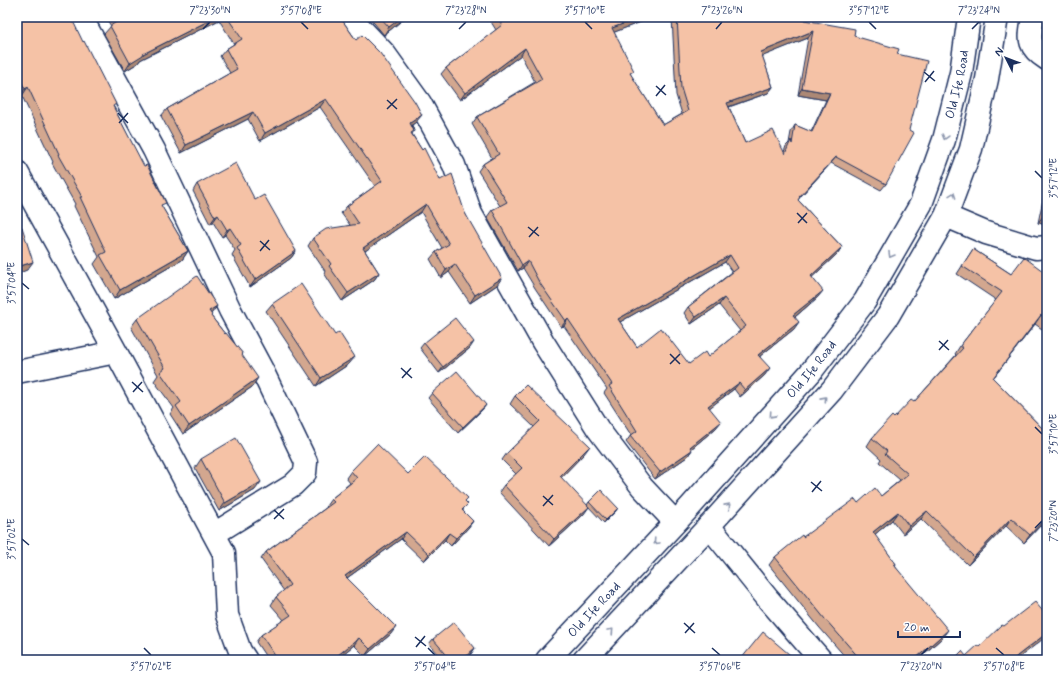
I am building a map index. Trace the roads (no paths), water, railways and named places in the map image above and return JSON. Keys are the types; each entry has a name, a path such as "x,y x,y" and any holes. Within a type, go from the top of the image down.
{"street":[{"path":"81,17 154,150 230,310 262,370 306,462 305,473 293,485 214,534"},
{"path":"350,17 384,53 420,103 454,165 471,214 543,342 598,429 642,487 675,522"},
{"path":"963,17 969,17"},
{"name":"Old Ife Road","path":"547,660 734,458 810,373 865,301 921,204 944,140 961,73 969,17"},
{"name":"Old Ife Road","path":"584,660 709,526 832,390 888,316 946,216 971,149 988,79 997,17"},
{"path":"1033,17 1030,40 1033,47 1039,54 1047,59"},
{"path":"17,172 224,553 227,615 240,651 246,660"},
{"path":"946,216 986,233 1036,248 1047,247"},
{"path":"17,372 116,352"},
{"path":"734,458 753,477"},
{"path":"709,526 768,599 821,660"}]}
